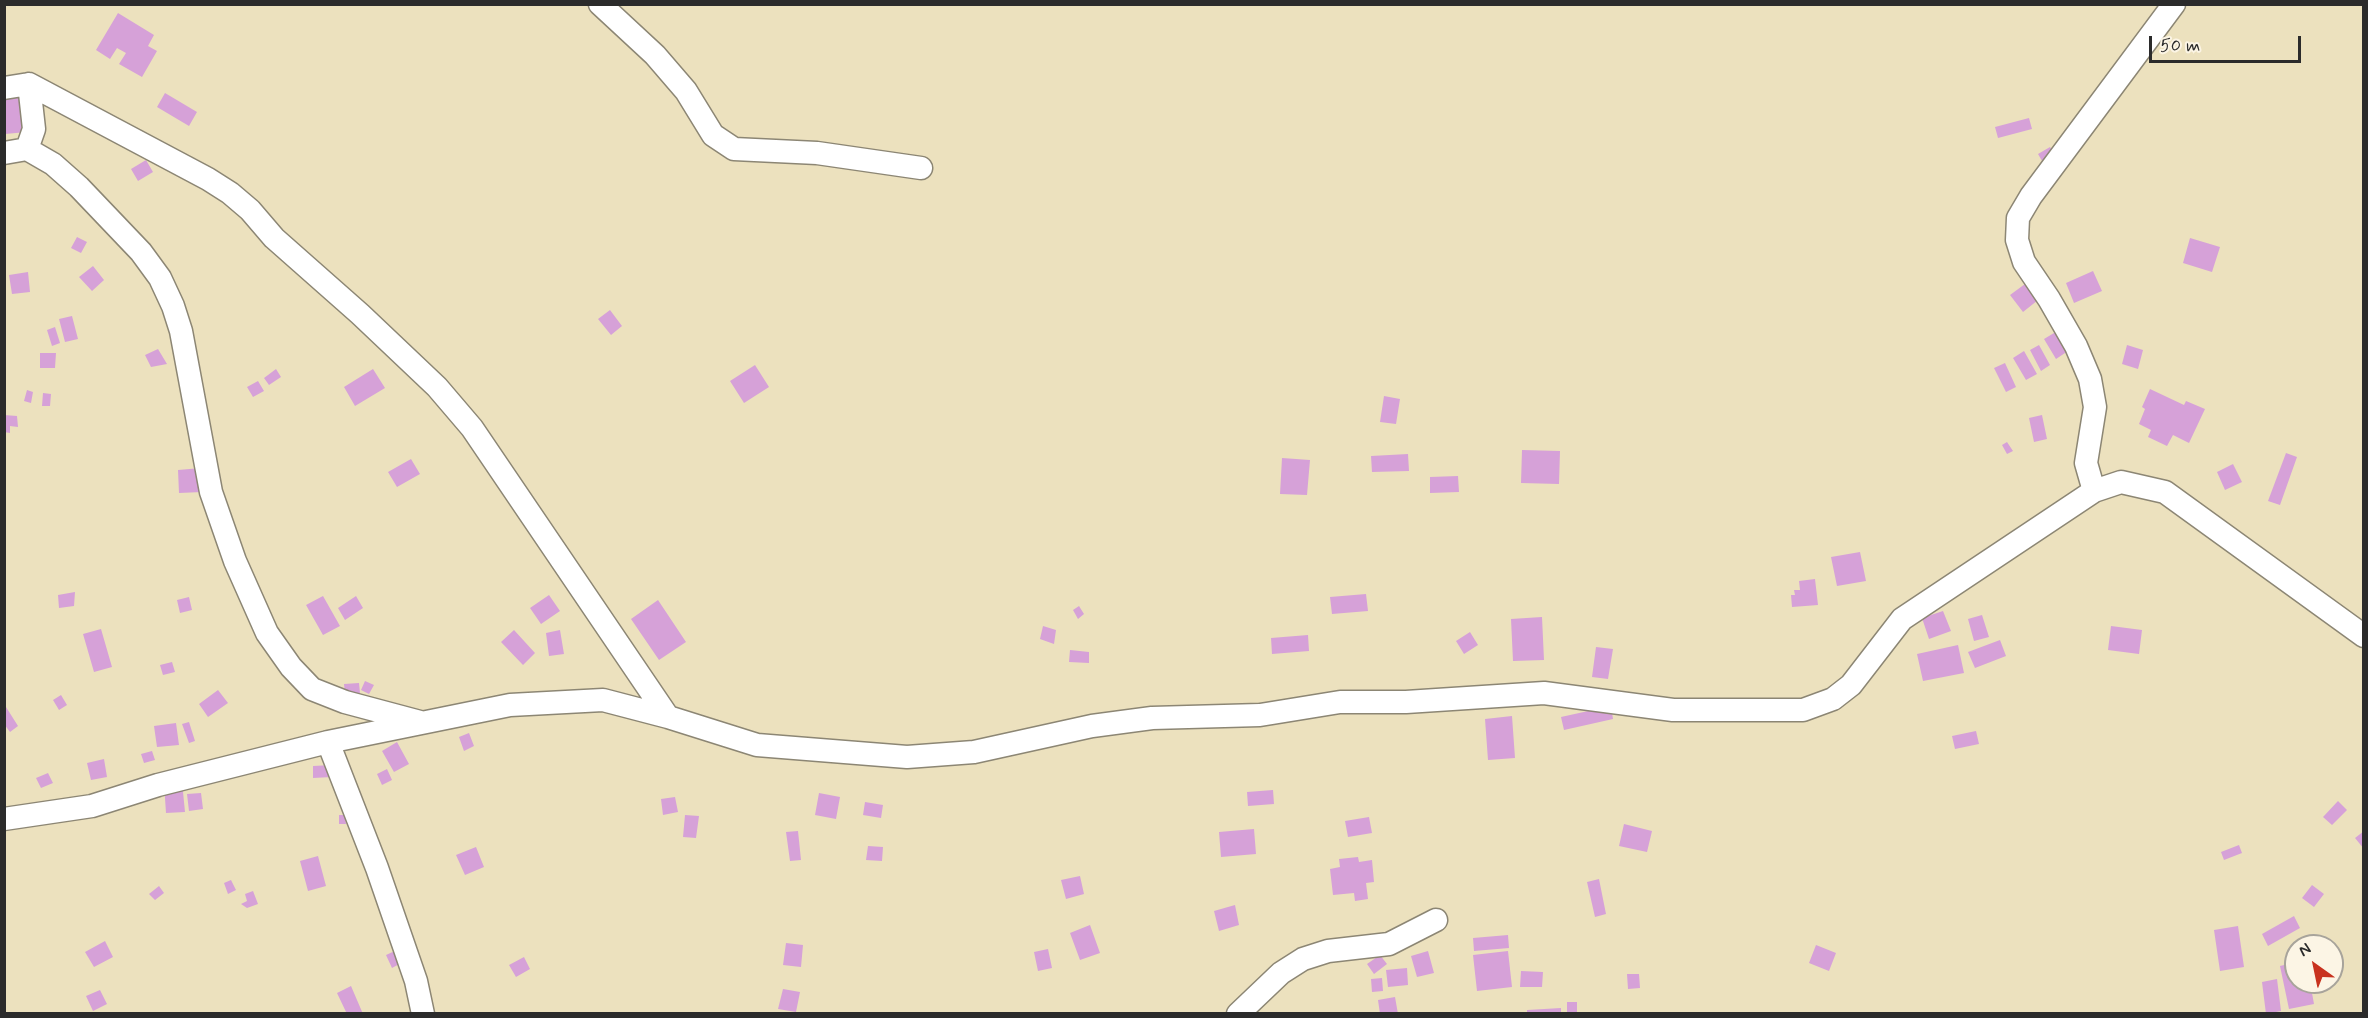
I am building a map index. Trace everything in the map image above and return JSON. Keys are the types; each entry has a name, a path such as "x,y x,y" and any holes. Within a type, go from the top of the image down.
{"street":[{"path":"600,4 646,47 686,91 713,135 734,149 817,153 921,168"},
{"path":"2094,491 2086,463 2095,407 2090,379 2076,346 2049,298 2025,262 2017,240 2018,218 2031,196 2174,4"},
{"path":"4,88 28,84 208,178 250,210 274,238 360,314 436,387 472,428 668,717"},
{"path":"28,84 34,129 16,151 53,165 79,187 141,252 160,278 173,306 181,331 211,492 235,561 267,633 291,667 312,689 345,702 427,723"},
{"path":"4,819 92,806 158,785 328,742 510,705 603,700 668,717 757,745 907,757 974,752 1092,726 1152,718 1260,715 1340,702 1406,702 1544,693 1673,710 1803,710 1833,699 1851,685 1902,619 2094,491 2121,482 2165,492 2364,636"},
{"path":"328,742 377,868 416,981 423,1014"},
{"path":"1238,1014 1281,973 1303,958 1328,951 1389,944 1436,920"}],"building":[{"path":"118,13 154,35 148,46 157,51 142,77 119,64 126,53 117,48 110,59 96,50"},
{"path":"23,90 27,132 5,134 5,92"},
{"path":"165,93 197,112 189,126 157,107"},
{"path":"2029,118 2032,129 1998,138 1995,127"},
{"path":"2050,147 2057,159 2045,166 2038,154"},
{"path":"146,160 153,172 138,181 131,169"},
{"path":"77,237 87,242 81,253 71,248"},
{"path":"2190,238 2220,247 2212,272 2183,263"},
{"path":"93,266 104,280 92,291 79,277"},
{"path":"2093,271 2102,291 2074,303 2066,283"},
{"path":"28,272 30,292 12,294 9,275"},
{"path":"2025,284 2038,300 2023,312 2010,295"},
{"path":"610,310 622,326 611,335 598,319"},
{"path":"72,316 78,339 65,342 59,319"},
{"path":"55,327 60,343 52,346 47,330"},
{"path":"2059,330 2071,349 2056,359 2044,339"},
{"path":"2039,345 2050,365 2041,371 2030,350"},
{"path":"2127,345 2143,350 2138,369 2122,364"},
{"path":"158,349 167,364 151,367 145,355"},
{"path":"2024,351 2037,374 2026,380 2013,358"},
{"path":"40,353 56,353 55,368 40,368"},
{"path":"2005,363 2016,387 2006,392 1994,368"},
{"path":"755,365 769,387 744,403 730,381"},
{"path":"276,369 281,377 269,385 264,378"},
{"path":"373,369 385,388 355,406 344,387"},
{"path":"258,381 264,391 253,397 247,387"},
{"path":"2150,389 2184,405 2186,401 2205,409 2189,443 2173,435 2167,446 2148,437 2151,430 2139,424 2145,409 2142,407"},
{"path":"27,390 33,392 31,403 24,401"},
{"path":"43,393 51,394 50,406 42,406"},
{"path":"1384,396 1400,399 1396,424 1380,422"},
{"path":"4,415 17,416 18,427 10,426 10,433 4,432"},
{"path":"2042,415 2047,439 2034,442 2029,418"},
{"path":"2007,442 2013,451 2007,454 2002,445"},
{"path":"1522,450 1560,451 1559,484 1521,483"},
{"path":"2286,453 2297,457 2280,505 2268,501"},
{"path":"1408,454 1409,471 1372,472 1371,456"},
{"path":"1282,458 1310,460 1307,495 1280,494"},
{"path":"411,459 420,474 397,487 388,472"},
{"path":"2233,464 2242,482 2225,490 2217,472"},
{"path":"201,468 202,492 179,493 178,470"},
{"path":"1458,476 1459,492 1430,493 1430,477"},
{"path":"1860,552 1866,581 1837,586 1831,557"},
{"path":"1815,579 1818,605 1792,607 1791,595 1795,595 1794,590 1800,590 1799,581"},
{"path":"75,592 74,606 59,608 58,595"},
{"path":"1366,594 1368,611 1332,614 1330,597"},
{"path":"549,595 560,611 541,624 530,608"},
{"path":"323,596 340,626 323,635 306,605"},
{"path":"356,596 363,608 345,620 338,608"},
{"path":"189,597 192,610 180,613 177,600"},
{"path":"658,600 686,642 659,660 631,619"},
{"path":"1079,606 1084,614 1078,619 1073,610"},
{"path":"1943,611 1951,631 1929,639 1922,618"},
{"path":"1982,615 1989,637 1974,641 1968,619"},
{"path":"1542,617 1544,660 1513,661 1511,619"},
{"path":"1043,626 1056,630 1054,644 1040,639"},
{"path":"2111,626 2142,630 2139,654 2108,650"},
{"path":"101,629 112,667 94,672 83,634"},
{"path":"514,630 535,653 523,665 501,642"},
{"path":"560,630 564,654 549,656 546,633"},
{"path":"1470,632 1478,645 1464,654 1456,641"},
{"path":"1308,635 1309,651 1272,654 1271,638"},
{"path":"2000,640 2006,656 1975,668 1968,652"},
{"path":"1958,645 1964,673 1923,681 1917,654"},
{"path":"1596,647 1613,649 1608,679 1592,677"},
{"path":"1070,650 1089,652 1089,663 1069,662"},
{"path":"172,662 175,672 163,675 160,665"},
{"path":"365,681 374,685 369,694 361,690"},
{"path":"359,683 360,693 345,694 344,684"},
{"path":"218,690 228,703 208,717 199,704"},
{"path":"61,695 67,705 59,710 53,700"},
{"path":"1611,706 1613,719 1564,730 1561,717"},
{"path":"6,707 18,726 10,732 4,724"},
{"path":"1512,716 1515,758 1488,760 1485,719"},
{"path":"189,722 195,741 189,743 182,724"},
{"path":"176,723 179,745 157,747 154,726"},
{"path":"1976,731 1979,744 1955,749 1952,736"},
{"path":"469,733 474,746 464,751 459,737"},
{"path":"397,742 409,764 394,772 382,751"},
{"path":"152,751 155,760 144,763 141,754"},
{"path":"104,759 107,777 91,780 87,763"},
{"path":"332,765 332,777 313,778 313,766"},
{"path":"387,769 392,780 382,785 377,774"},
{"path":"48,773 53,783 41,788 36,778"},
{"path":"182,782 185,812 166,813 164,783"},
{"path":"1273,790 1274,804 1248,806 1247,792"},
{"path":"201,793 203,809 189,811 187,794"},
{"path":"819,793 840,797 836,819 815,815"},
{"path":"675,797 678,812 663,815 661,799"},
{"path":"2338,801 2347,810 2332,825 2323,817"},
{"path":"865,802 883,805 881,818 863,815"},
{"path":"339,815 345,815 346,824 339,824"},
{"path":"685,815 699,816 696,838 683,837"},
{"path":"1369,817 1372,833 1348,837 1345,821"},
{"path":"1624,824 1652,831 1647,852 1619,846"},
{"path":"1254,829 1256,854 1221,857 1219,832"},
{"path":"798,831 801,860 790,861 786,832"},
{"path":"2364,831 2364,849 2355,838"},
{"path":"2239,845 2242,853 2224,860 2221,852"},
{"path":"868,846 883,847 882,861 866,860"},
{"path":"476,847 484,867 465,875 456,855"},
{"path":"318,856 326,886 308,891 300,861"},
{"path":"1358,857 1359,862 1372,860 1374,882 1366,883 1368,899 1355,901 1354,893 1333,895 1330,869 1340,867 1339,859"},
{"path":"1080,876 1084,894 1066,899 1061,880"},
{"path":"1599,879 1606,914 1595,917 1587,882"},
{"path":"231,880 236,890 228,894 224,883"},
{"path":"2312,885 2324,894 2314,907 2302,898"},
{"path":"159,886 164,893 155,900 149,894"},
{"path":"253,891 258,904 247,908 241,904 247,901 245,894"},
{"path":"1235,905 1239,925 1219,931 1214,911"},
{"path":"2294,916 2300,928 2289,934 2284,934 2284,937 2268,946 2262,934"},
{"path":"1090,925 1100,953 1080,960 1070,933"},
{"path":"2238,926 2244,967 2220,971 2214,930"},
{"path":"1508,935 1509,948 1474,951 1473,938"},
{"path":"105,941 113,957 94,967 85,952"},
{"path":"786,943 803,945 801,967 783,965"},
{"path":"1816,945 1836,953 1829,971 1809,963"},
{"path":"1048,949 1052,968 1038,971 1034,952"},
{"path":"397,950 403,962 392,968 386,955"},
{"path":"1428,951 1434,973 1417,977 1411,956"},
{"path":"1508,951 1512,987 1477,991 1473,955"},
{"path":"1380,955 1387,964 1374,974 1367,964"},
{"path":"524,957 530,969 516,977 509,965"},
{"path":"2284,965 2284,985 2280,966"},
{"path":"1407,968 1408,985 1388,987 1386,970"},
{"path":"1521,971 1543,972 1542,987 1520,987"},
{"path":"1627,974 1639,974 1640,988 1628,989"},
{"path":"1382,978 1383,991 1372,992 1371,979"},
{"path":"2277,979 2281,1011 2266,1014 2262,982"},
{"path":"351,986 363,1014 347,1014 337,993"},
{"path":"783,989 800,992 796,1012 778,1009"},
{"path":"100,990 107,1004 93,1011 86,996"},
{"path":"2286,994 2312,994 2314,1004 2289,1009"},
{"path":"1395,997 1398,1014 1380,1014 1378,1000"},
{"path":"1567,1002 1577,1002 1577,1014 1567,1014"},
{"path":"1561,1008 1561,1014 1527,1014 1527,1010"}]}
